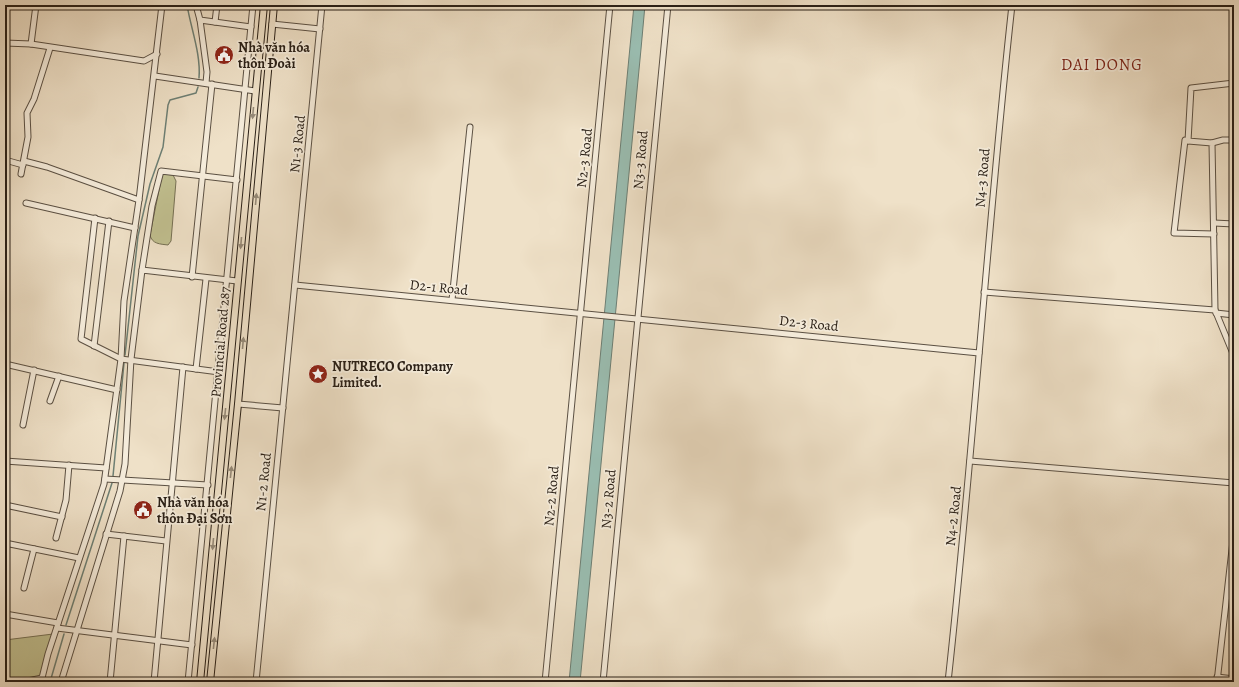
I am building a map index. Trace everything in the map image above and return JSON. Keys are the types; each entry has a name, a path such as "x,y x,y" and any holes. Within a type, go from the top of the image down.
{"main road":[{"name":"Provincial Road 287","path":"200,682 264,5"},
{"name":"Provincial Road 287","path":"210,682 238,404 274,5"},
{"path":"229,375 240,376"}],"street":[{"path":"31,44 36,5"},
{"path":"23,682 41,680 105,479 121,359 124,301 155,76 162,5"},
{"path":"196,5 200,20 206,83"},
{"path":"215,22 217,5"},
{"path":"188,682 254,5"},
{"name":"N1-3 Road","path":"295,285 322,5"},
{"name":"N2-3 Road","path":"581,312 610,5"},
{"name":"N3-3 Road","path":"638,318 668,5"},
{"name":"N4-3 Road","path":"979,353 998,132 1012,5"},
{"path":"1232,5 1234,11"},
{"path":"200,20 251,27"},
{"path":"272,24 320,30"},
{"path":"5,43 31,44 144,61 157,54"},
{"path":"21,174 29,130 27,113 34,99 50,48"},
{"path":"155,76 255,91"},
{"path":"1214,234 1174,233 1185,140 1188,140 1191,88 1234,83"},
{"path":"192,277 212,84"},
{"path":"452,300 470,127"},
{"path":"1188,140 1212,143 1223,140 1234,140"},
{"path":"1212,143 1216,312 1232,346 1234,356"},
{"path":"5,160 47,167 139,200"},
{"path":"61,682 106,534 125,464 131,360 142,270 152,206 161,171 236,180"},
{"path":"26,203 135,228"},
{"path":"95,218 80,339 121,359 218,372"},
{"path":"94,346 109,221"},
{"path":"1214,223 1234,224"},
{"path":"142,270 192,277 237,281"},
{"path":"196,369 206,278"},
{"name":"D2-1 Road","path":"295,285 638,318"},
{"name":"N1-2 Road","path":"256,682 295,285"},
{"path":"984,292 1216,312 1234,315"},
{"name":"N2-2 Road","path":"545,682 581,312"},
{"name":"D2-3 Road","path":"638,318 979,353"},
{"name":"N3-2 Road","path":"603,682 638,318"},
{"name":"N4-2 Road","path":"948,682 979,353"},
{"path":"5,364 117,390"},
{"path":"154,682 183,367"},
{"path":"23,425 34,370"},
{"path":"50,401 60,376"},
{"path":"238,404 283,408"},
{"path":"5,461 106,468"},
{"path":"970,461 1234,483"},
{"path":"56,538 66,500 69,465"},
{"path":"105,479 208,485"},
{"path":"5,505 62,516"},
{"path":"1234,532 1232,563 1217,680 1234,679"},
{"path":"106,534 166,541"},
{"path":"110,682 124,536"},
{"path":"5,543 79,558"},
{"path":"24,588 34,549"},
{"path":"5,614 58,625 76,631 192,645"}],"shaded area":[{"path":"162,175 173,175 176,181 171,241 168,245 154,242 150,235"},
{"path":"53,634 40,676 5,682 5,640"}],"water":[{"path":"634,5 645,5 641,49 580,682 569,682"}],"waterway":[{"path":"187,5 199,60 199,78"},
{"path":"125,355 138,236 150,184 163,147 168,105 170,100 196,93 198,87"},
{"path":"113,476 124,363"},
{"path":"66,625 112,483"},
{"path":"50,682 64,634"}],"place":[{"name":"Nhà văn hóa thôn Đoài","path":"224,55"},
{"name":"NUTRECO Company Limited.","path":"318,374"},
{"name":"Nhà văn hóa thôn Đại Sơn","path":"143,510"}],"district":[{"name":"DAI DONG","path":"1102,64"}]}
